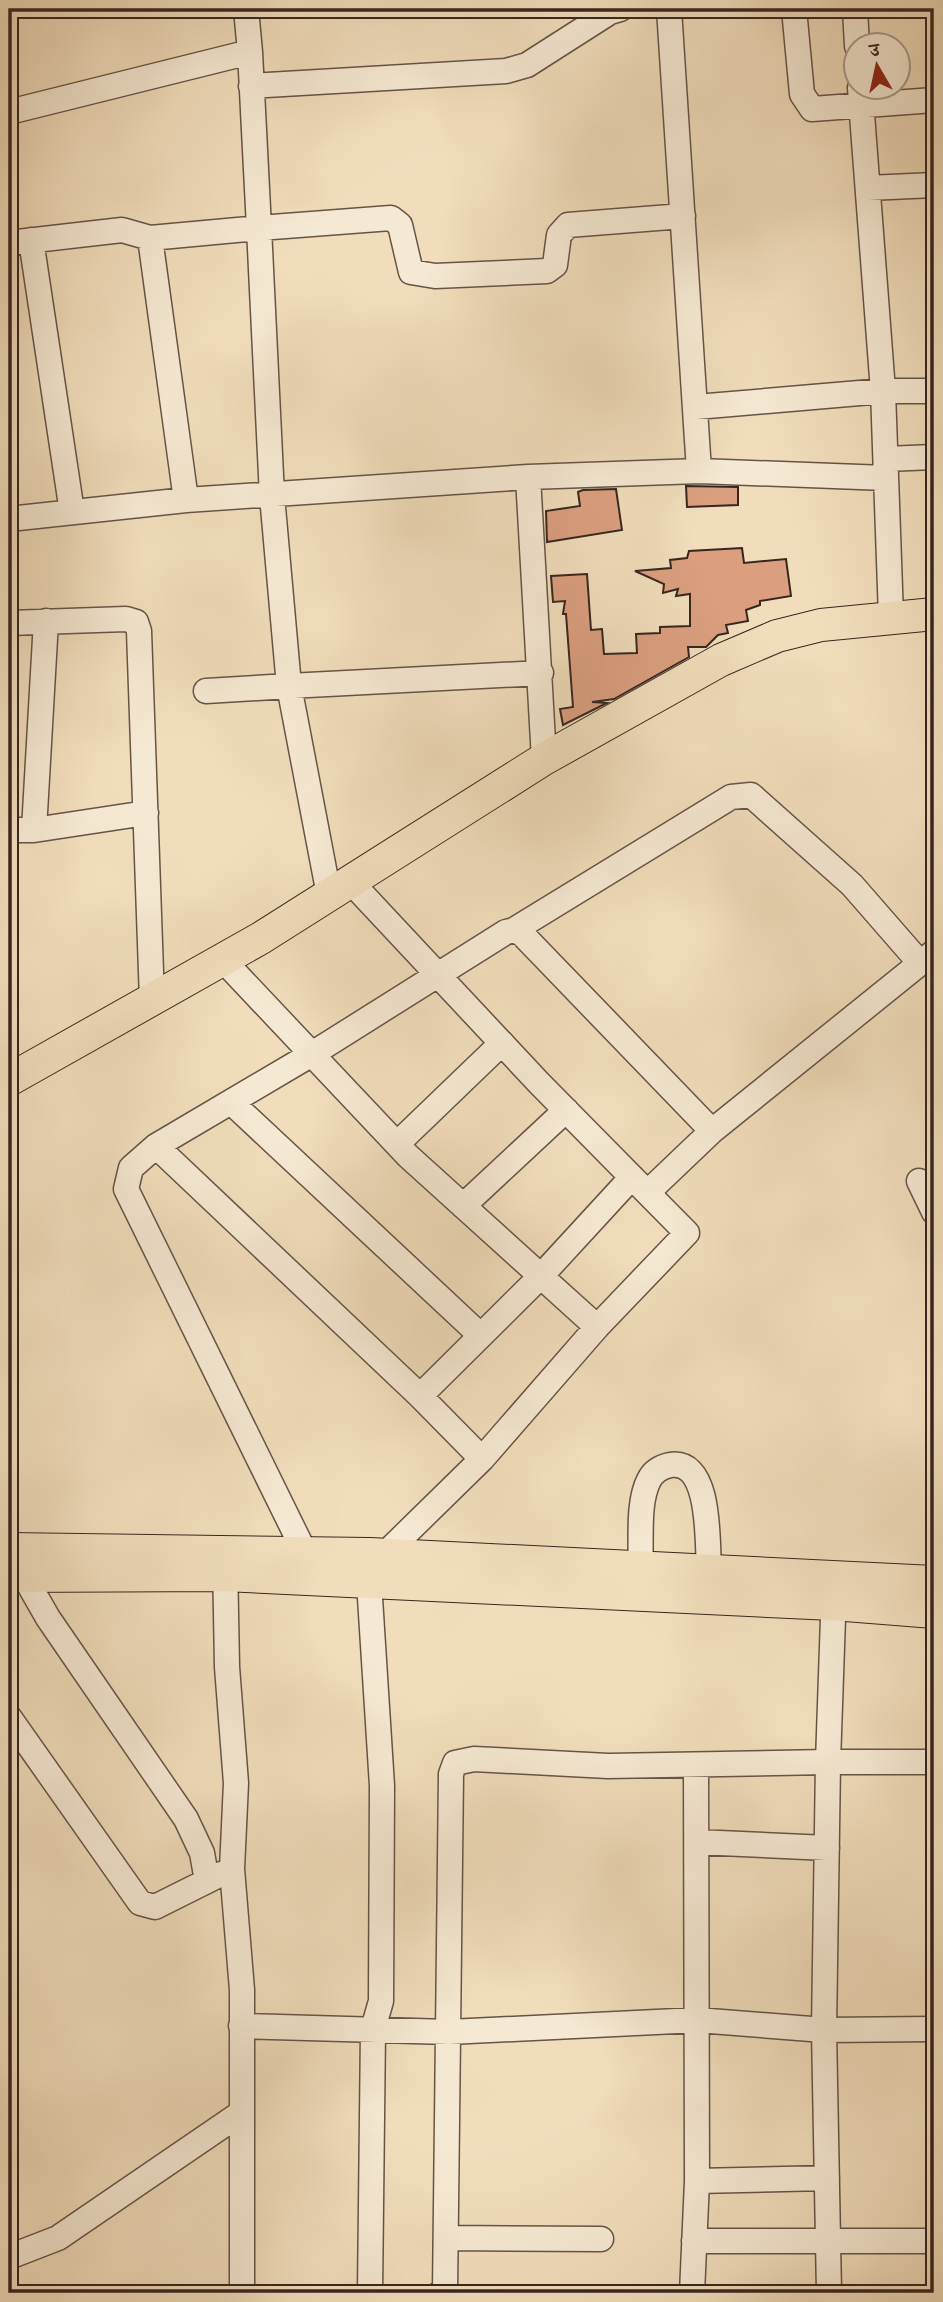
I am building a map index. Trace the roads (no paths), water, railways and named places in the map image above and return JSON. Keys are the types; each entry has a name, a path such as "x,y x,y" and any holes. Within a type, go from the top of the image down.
{"main road":[{"path":"9,1080 223,960 544,759 721,660 776,636 821,625 934,614"},
{"path":"9,1549 225,1564 369,1583 833,1590 934,1583"},
{"path":"17,1576 225,1564 305,1553 384,1555 709,1570 833,1590 934,1612"}],"street":[{"path":"246,9 272,496 289,685 340,888 438,976 687,1233 597,1327 482,1459 384,1555"},
{"path":"251,86 506,71 527,65 610,12 620,9"},
{"path":"669,9 699,471"},
{"path":"794,9 802,94 806,104 812,109 823,110 846,102"},
{"path":"855,9 856,32"},
{"path":"9,111 250,52"},
{"path":"912,99 934,100"},
{"path":"861,102 883,391 891,617"},
{"path":"868,188 934,185"},
{"path":"72,512 20,242 122,230 150,238 391,218 400,225 411,272 435,276 547,271 555,265 559,236 568,225 683,216"},
{"path":"150,238 186,500"},
{"path":"696,407 883,391 934,391"},
{"path":"9,519 186,500 528,477 699,471 886,469 934,457"},
{"path":"528,477 544,759"},
{"path":"34,830 46,621"},
{"path":"9,623 136,622 139,631 152,1000"},
{"path":"206,691 541,673"},
{"path":"305,1553 126,1189 131,1168 156,1146 312,1054 506,932 514,930 731,797 751,795 927,958 712,1131 640,1184 541,1276 420,1396"},
{"path":"9,830 34,830 146,813"},
{"path":"514,930 522,934 712,1131"},
{"path":"223,960 397,1144 597,1327"},
{"path":"397,1144 502,1043"},
{"path":"231,1102 480,1335"},
{"path":"463,1206 566,1110"},
{"path":"156,1146 420,1396 482,1459"},
{"path":"919,1181 934,1212"},
{"path":"640,1567 644,1505 649,1480 662,1467 674,1465 687,1467 696,1476 701,1490 709,1570"},
{"path":"225,1564 236,1783 232,1869 242,1990 242,2293"},
{"path":"17,1576 186,1819 202,1853 207,1881"},
{"path":"369,1583 382,1786 381,2001 373,2028 370,2293"},
{"path":"829,2293 824,2030 833,1590"},
{"path":"9,1717 140,1903 155,1907 232,1869"},
{"path":"453,2293 443,2293 446,2238 451,1774 456,1763 474,1759 608,1766 934,1762"},
{"path":"692,2293 697,2181 696,1765"},
{"path":"697,1842 827,1848"},
{"path":"241,2026 449,2032 697,2020 824,2030 934,2029"},
{"path":"9,2257 58,2238 241,2113"},
{"path":"697,2181 827,2178"},
{"path":"446,2238 601,2239"},
{"path":"694,2241 934,2241"}]}
